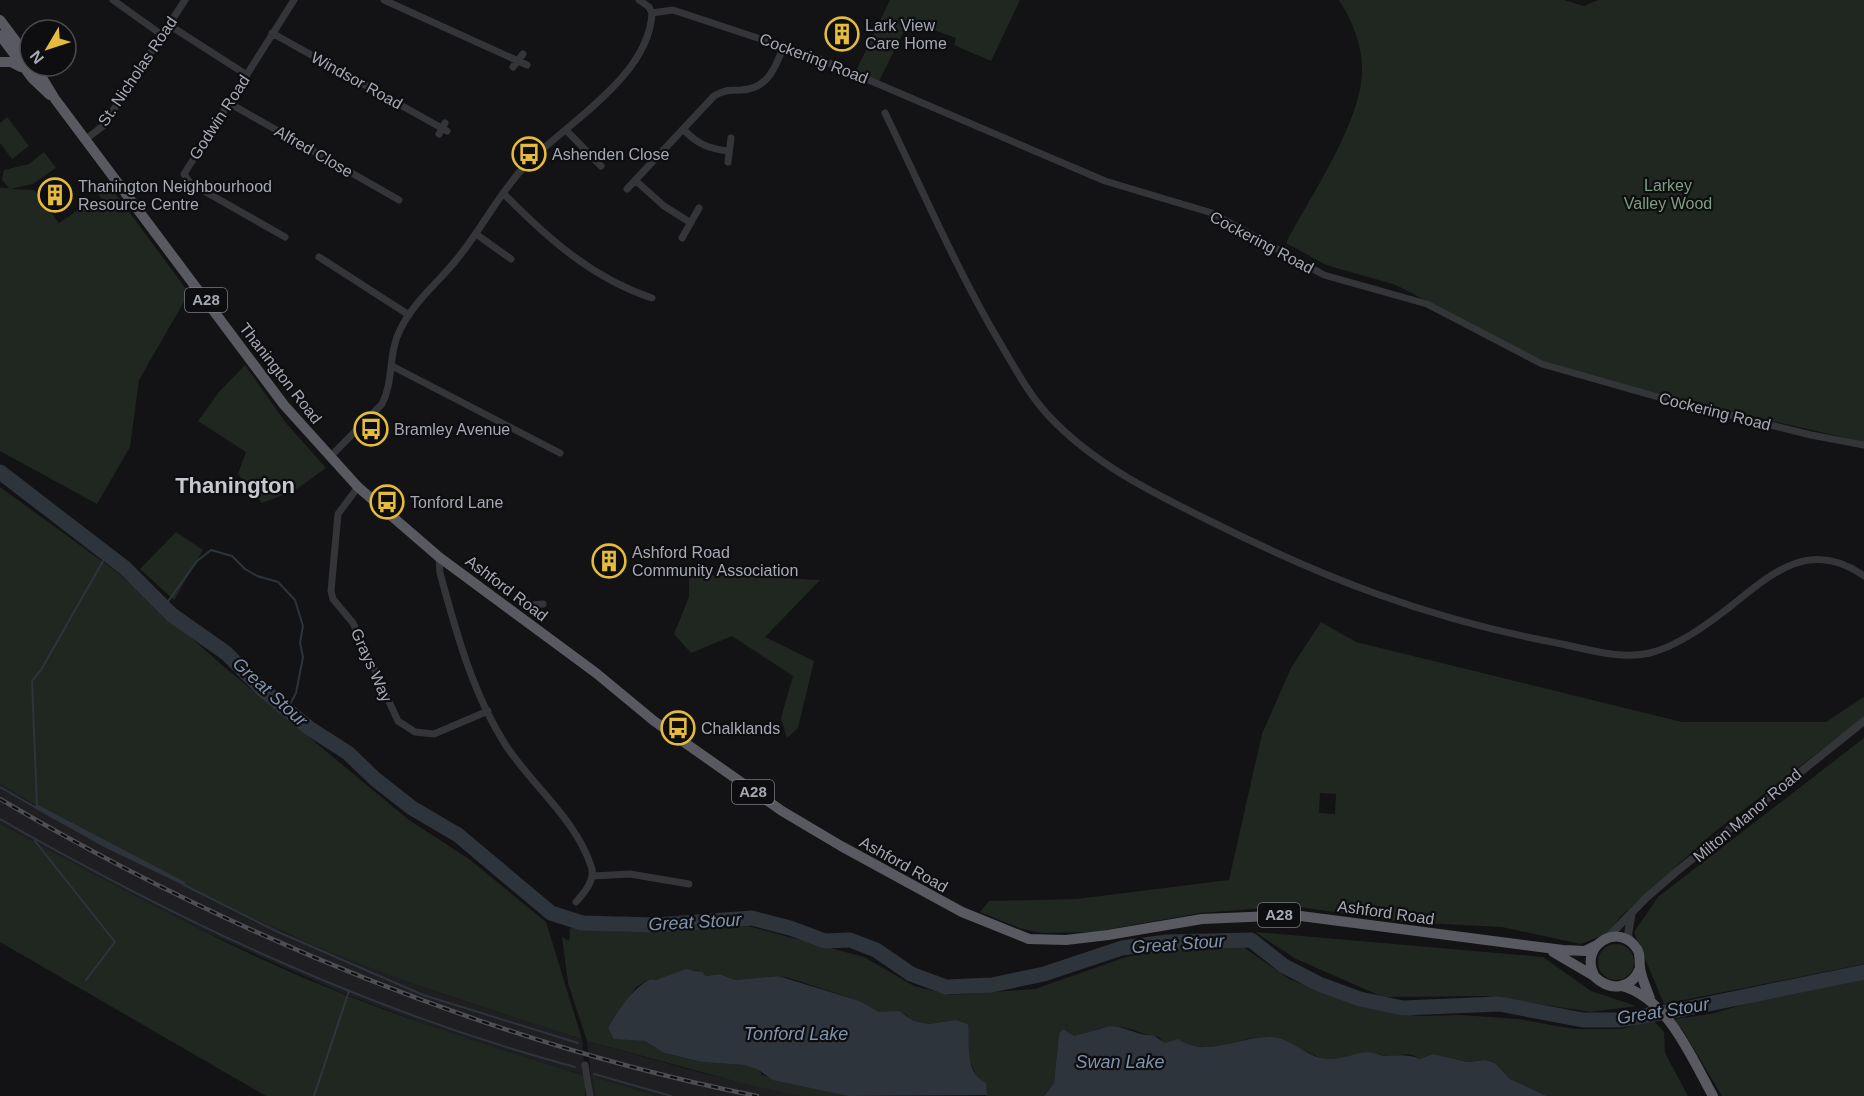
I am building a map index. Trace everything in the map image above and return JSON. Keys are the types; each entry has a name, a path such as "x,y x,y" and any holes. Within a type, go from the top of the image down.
{"highway":[{"path":"0,20 18,44"},
{"name":"Thanington Road","path":"0,36 18,55"},
{"path":"0,62 18,64"},
{"name":"Thanington Road","path":"39,78 284,405 358,487"},
{"name":"Ashford Road","path":"358,487 439,557 596,673 654,721 773,805 929,895 1006,931 1029,939 1066,940 1202,919 1293,915 1545,948 1578,951 1597,945"},
{"path":"1653,1002 1636,990 1622,986 1607,986 1595,977 1590,964 1597,945 1607,938 1615,937 1630,942 1639,954 1640,968 1653,1002 1713,1096"},
{"name":"Ashford Road","path":"1545,948 1564,956 1595,977"},
{"path":"1622,986 1634,979 1640,968"}],"street":[{"path":"112,0 162,35"},
{"name":"St. Nicholas Road","path":"86,139 102,126 185,0"},
{"name":"Godwin Road","path":"285,237 190,183 184,177 185,169 294,0"},
{"path":"384,0 527,66"},
{"path":"330,458 382,404 388,394 397,337 409,315 476,234 503,194 536,154 609,90 635,60 647,36 652,13 639,0"},
{"name":"Cockering Road","path":"652,13 673,10 784,45 884,85 1105,181 1212,213 1324,275 1427,304 1542,364 1672,401 1811,435 1864,445"},
{"path":"169,25 247,75"},
{"name":"Windsor Road","path":"272,33 443,129"},
{"path":"627,189 708,100 720,92 753,88 768,79 784,45"},
{"name":"Alfred Close","path":"229,103 399,200"},
{"path":"885,113 982,313 1048,415 1091,453 1147,490 1279,557 1375,595 1455,621 1504,633 1622,655 1645,654 1676,642 1730,607 1765,577 1786,566 1808,561 1829,562 1845,566 1864,576"},
{"path":"683,129 697,142 709,148 729,151"},
{"path":"566,130 601,166"},
{"path":"728,162 731,138"},
{"path":"635,180 664,206 691,223"},
{"path":"503,194 561,249 599,274 652,298"},
{"path":"682,238 699,208"},
{"path":"269,239 274,230"},
{"path":"476,234 511,259"},
{"path":"319,256 409,315"},
{"path":"392,366 560,453"},
{"name":"Grays Way","path":"358,487 338,514 331,591 333,599 353,623 398,721 415,732 434,734 488,711"},
{"path":"439,557 440,573 460,642 472,677 488,711 506,745 576,836 592,866 593,876 576,902"},
{"path":"522,598 531,604 543,604"},
{"name":"Milton Manor Road","path":"1607,938 1676,872 1864,721"},
{"path":"593,876 630,874 689,884"},
{"path":"669,891 672,882"},
{"path":"1630,942 1628,934 1632,912"},
{"path":"585,1065 590,1096"}],"shaded area":[{"path":"0,784 36,806 283,932 445,995 582,1039 585,1076 446,1032 342,993 181,921 0,825"},
{"path":"587,1041 698,1072 802,1096 657,1096 629,1088 625,1096 593,1096"}],"green space":[{"path":"890,0 1020,0 991,61 954,45 956,38 909,21 879,81 856,71"},
{"name":"Larkey Valley Wood","path":"1339,0 1564,0 1584,6 1598,0 1864,0 1864,442 1672,398 1543,361 1396,285 1326,265 1286,243 1332,160 1353,115 1359,93 1362,63 1359,44 1349,17"},
{"path":"7,117 29,146 12,159 0,143 0,123"},
{"path":"44,152 56,168 33,184 10,189 34,190 59,223 84,206 88,212 103,201 96,191 107,182 189,293 139,380 130,447 97,504 0,451 0,188 9,188 2,180 4,170 29,164"},
{"path":"245,365 286,423 326,468 294,491 262,503 238,474 246,452 198,421 219,392"},
{"path":"0,487 117,572 223,666 409,820 469,859 546,922 582,1039 393,976 282,931 139,862 0,784"},
{"path":"176,532 203,550 174,600 140,569"},
{"path":"689,574 820,580 765,637 814,661 798,728 787,738 781,718 793,676 732,636 691,653 674,634 689,597"},
{"path":"1321,622 1356,642 1682,722 1826,722 1864,697 1864,717 1712,834 1621,916 1608,933 1581,944 1502,927 1402,922 1293,906 1200,913 1094,932 1042,933 1019,928 980,912 989,901 1077,899 1229,880 1262,734 1291,668","holes":["1320,793 1336,794 1335,814 1319,813"]},
{"path":"1864,738 1864,964 1664,1004 1634,932 1658,897"},
{"path":"0,824 169,914 299,976 463,1037 585,1076 585,1096 266,1096 0,942"},
{"path":"748,926 864,957 914,986 950,995 1035,989 1126,957 1173,948 1239,944 1289,979 1359,1006 1417,1016 1461,1015 1519,1019 1574,1029 1621,1029 1653,1020 1664,1032 1665,1053 1688,1096 1547,1096 1510,1079 1495,1063 1485,1060 1468,1062 1433,1054 1420,1059 1410,1054 1387,1056 1367,1052 1345,1059 1323,1059 1274,1037 1251,1038 1214,1048 1164,1043 1159,1037 1116,1026 1073,1036 1065,1029 1059,1033 1054,1083 1044,1096 986,1096 969,1060 968,1024 956,1020 929,1024 914,1021 905,1014 879,1012 860,1001 789,978 778,976 735,980 720,974 706,976 693,970 657,980 650,979 636,987 608,1028 631,1039 645,1041 664,1053 702,1062 744,1065 758,1069 762,1075 848,1096 802,1096 757,1087 587,1041 568,983 562,937 569,941 570,928 629,932"},
{"path":"1255,932 1543,957 1591,991 1636,1006 1591,1012 1486,996 1383,997 1296,959"},
{"path":"1616,944 1628,950 1634,962 1628,974 1616,980 1604,974 1598,962 1604,950"},
{"path":"1864,976 1864,1096 1722,1096 1675,1019 1711,1014"},
{"path":"593,1077 657,1096 596,1096"}],"water":[{"path":"38,805 185,882 185,886 104,847 34,808"},
{"name":"Tonford Lake","path":"686,969 702,972 706,976 720,974 735,980 778,976 860,1001 879,1012 899,1011 914,1021 929,1024 956,1020 968,1024 971,1065 979,1078 986,1083 987,1095 848,1096 773,1080 757,1069 744,1065 702,1062 664,1053 645,1041 614,1039 608,1028 631,994 650,979 656,980"},
{"name":"Swan Lake","path":"1110,1026 1153,1035 1165,1043 1178,1039 1189,1045 1200,1047 1212,1047 1260,1037 1279,1038 1313,1055 1327,1059 1368,1052 1384,1056 1399,1055 1420,1059 1433,1054 1468,1062 1485,1060 1495,1063 1510,1079 1547,1096 1044,1096 1054,1083 1059,1033 1064,1029 1074,1036"}],"waterway":[{"name":"Great Stour","path":"0,472 125,568 172,615 226,653 262,689 309,728 348,753 375,779 412,808 458,835 551,913 582,923 656,925 752,918 790,928 825,941 850,940 876,950 911,974 946,987 992,985 1044,974 1122,948 1167,942 1251,940 1284,966 1319,984 1360,999 1403,1008 1499,1004 1583,1020 1619,1020 1684,1009 1864,972"},
{"path":"164,607 197,561 211,550 232,556 245,569 257,576 278,582 295,600 303,626 300,643 303,657 296,693 287,710"},
{"path":"0,787 35,807 37,806 32,681 41,670 107,554"},
{"path":"0,819 138,894 280,962 426,1020 575,1067"},
{"path":"35,841 115,942 86,980"},
{"path":"184,885 276,931 423,995 578,1043"},
{"path":"314,1096 349,991"},
{"path":"594,1074 671,1096"}],"railway":[{"path":"0,799 87,848 178,895 271,939 366,979 463,1015 561,1047 659,1074 757,1096"}],"place":[{"name":"Lark View Care Home","path":"842,34"},
{"name":"Ashenden Close","path":"529,154"},
{"name":"Thanington Neighbourhood Resource Centre","path":"55,195"},
{"name":"Bramley Avenue","path":"371,429"},
{"name":"Tonford Lane","path":"387,502"},
{"name":"Ashford Road Community Association","path":"609,561"},
{"name":"Chalklands","path":"678,728"}],"district":[{"name":"Thanington","path":"235,485"}]}
